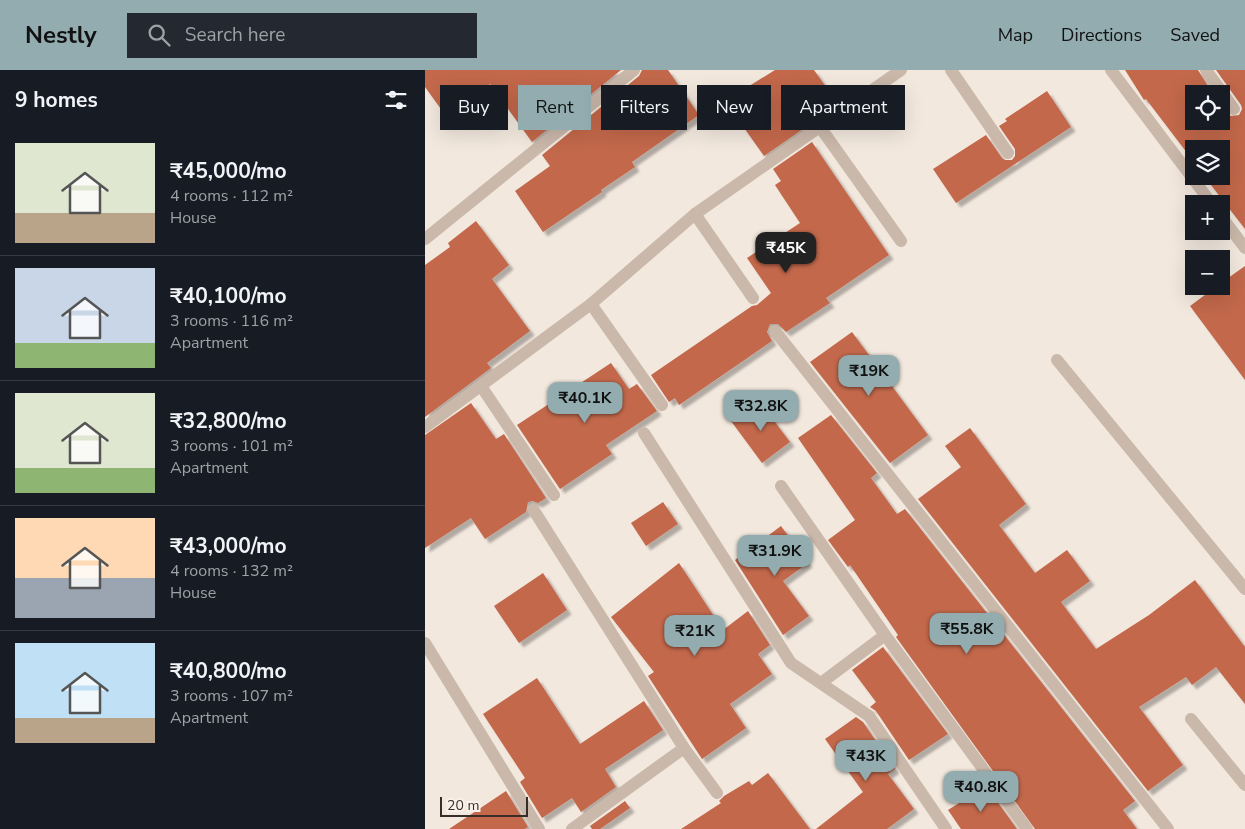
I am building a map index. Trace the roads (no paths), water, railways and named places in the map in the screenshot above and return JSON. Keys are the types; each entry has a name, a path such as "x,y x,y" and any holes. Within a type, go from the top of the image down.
{"street":[{"path":"425,239 634,70"},
{"path":"880,85 901,70"},
{"path":"951,70 1009,153"},
{"path":"1111,70 1205,195"},
{"path":"1206,70 1234,109"},
{"path":"425,427 591,304 695,214 816,130"},
{"path":"822,130 901,241"},
{"path":"695,214 753,298"},
{"path":"1230,228 1245,248"},
{"path":"591,304 662,405"},
{"path":"775,331 1168,829"},
{"path":"1057,360 1245,589"},
{"path":"481,386 554,495"},
{"path":"644,433 791,663 869,716 946,829"},
{"path":"781,486 885,635 1027,829"},
{"path":"533,509 684,748 717,794"},
{"path":"821,683 885,635"},
{"path":"425,643 539,829"},
{"path":"1191,719 1245,785"},
{"path":"571,829 684,748"}]}
